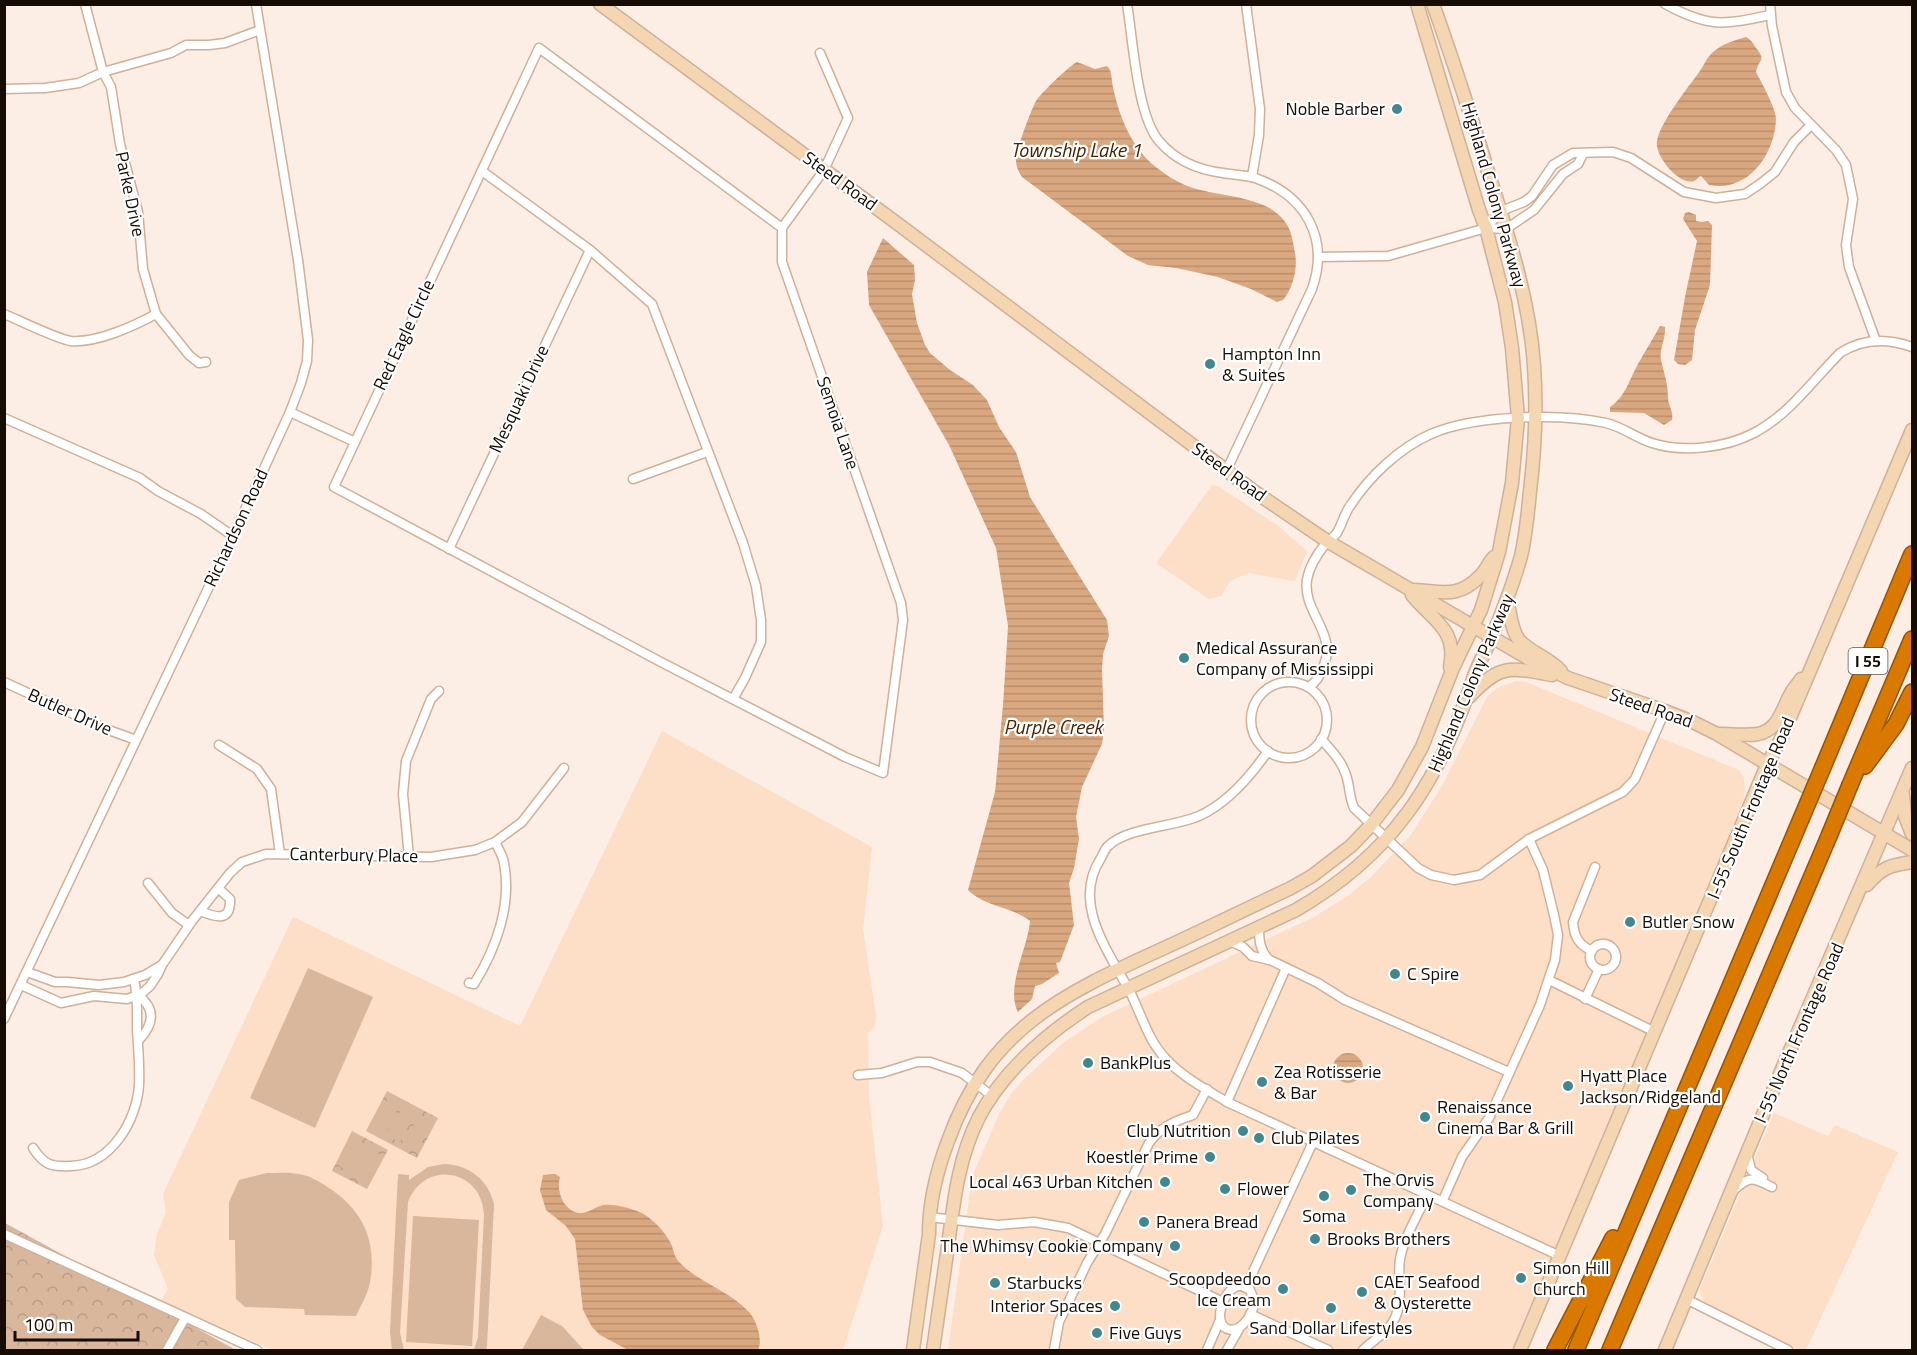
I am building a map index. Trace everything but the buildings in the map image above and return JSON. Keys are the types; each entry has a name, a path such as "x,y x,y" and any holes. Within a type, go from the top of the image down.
{"highway":[{"name":"I 55","path":"1576,1350 1912,554"},
{"name":"I 55","path":"1610,1350 1669,1216 1912,639"},
{"path":"1850,785 1896,724 1912,692"},
{"path":"1555,1350 1678,1107"},
{"path":"1621,1350 1669,1216"}],"street":[{"name":"Parke Drive","path":"85,4 103,72 111,87 120,144 138,212 143,269 156,314 189,356 199,363 206,362"},
{"name":"Richardson Road","path":"4,1019 233,536 302,383 307,361 308,340 298,260 256,4"},
{"name":"Steed Road","path":"600,4 1225,469 1327,541 1491,638 1568,678 1665,711 1717,734 1912,850"},
{"path":"1127,4 1146,117 1159,141 1175,155 1191,164 1222,173 1252,177 1275,187 1298,204 1314,233 1318,269 1312,289 1225,469"},
{"path":"1246,4 1260,109 1259,135 1252,177"},
{"name":"Highland Colony Parkway","path":"914,1350 929,1234 929,1217 941,1160 958,1114 984,1070 1009,1041 1039,1014 1071,992 1289,889 1335,859 1371,825 1398,790 1422,747 1445,687 1481,610 1499,552 1512,483 1518,418 1512,348 1507,314 1486,228 1417,4"},
{"name":"Highland Colony Parkway","path":"933,1350 954,1189 963,1156 980,1116 992,1096 1029,1051 1059,1026 1088,1007 1259,928 1319,896 1362,864 1414,805 1433,776 1468,698 1472,681 1507,599 1521,555 1534,457 1534,365 1529,321 1519,274 1501,211 1433,4"},
{"path":"1665,4 1696,19 1716,24 1770,15"},
{"path":"1770,4 1770,15 1786,92 1795,108 1836,150 1846,165 1853,199 1846,245 1849,267 1876,341"},
{"path":"4,89 45,88 79,83 103,72 171,53 186,45 225,43 260,30"},
{"name":"Red Eagle Circle","path":"782,228 539,48 334,487 845,757"},
{"path":"782,228 824,170 848,118 820,53"},
{"path":"1486,228 1501,211 1524,202 1532,196 1553,165 1573,153 1613,152 1631,158 1684,192 1716,198 1745,194 1775,172 1794,142 1811,125"},
{"path":"1318,257 1388,256 1486,228 1506,229 1534,210 1563,174 1578,164 1583,154"},
{"path":"482,171 590,250 652,304 743,543 756,585 761,620 761,642 733,699"},
{"name":"Semoia Lane","path":"782,228 782,262 901,603 903,620 883,774 845,757"},
{"name":"Mesquaki Drive","path":"449,549 590,250"},
{"path":"4,314 69,341 91,339 125,328 156,314"},
{"path":"1309,687 1315,682 1326,661 1327,642 1306,594 1313,563 1327,541 1335,535 1348,508 1362,490 1403,450 1431,434 1481,420 1535,418 1590,420 1609,424 1651,443 1667,447 1690,448 1719,444 1752,434 1776,420 1840,353 1861,342 1898,342 1912,347"},
{"path":"290,412 355,441"},
{"path":"4,418 141,478 158,491 201,514 233,536"},
{"name":"I-55 South Frontage Road","path":"1520,1350 1767,765 1781,739 1912,430"},
{"path":"633,479 708,452"},
{"path":"1407,590 1426,590 1443,594 1457,592 1471,585 1483,574 1490,561 1499,552"},
{"path":"1407,590 1424,609 1436,617 1448,635 1452,656 1445,687"},
{"path":"1507,599 1518,638 1529,648 1553,662 1568,678"},
{"path":"1717,734 1755,735 1764,733 1774,726 1791,693 1813,664"},
{"path":"1468,698 1494,674 1508,669 1522,669 1568,678"},
{"name":"Butler Drive","path":"4,682 106,729 136,740"},
{"path":"1280,683 1297,683 1309,687 1321,700 1327,715 1321,739 1311,751 1296,757 1287,757 1268,751 1256,739 1250,724 1251,715 1261,694 1272,685 1280,683"},
{"path":"409,857 403,794 406,760 431,699 439,691"},
{"path":"1321,739 1343,768 1354,808 1424,873 1454,880 1472,878 1488,871 1529,839 1623,792 1635,779 1665,711"},
{"path":"219,745 257,769 271,789 280,854"},
{"path":"1268,751 1254,771 1231,795 1210,810 1195,818 1130,834 1108,846 1094,867 1088,892 1092,917 1158,1049 1178,1070 1227,1102 1560,1256"},
{"name":"Canterbury Place","path":"138,995 155,980 162,965 189,925 242,862 266,854 409,857 475,850 495,842 522,822 564,768"},
{"name":"I-55 North Frontage Road","path":"1665,1350 1782,1069 1912,768"},
{"path":"1903,792 1905,816 1912,834"},
{"path":"1443,1200 1462,1157 1482,1130 1540,1005 1557,950 1558,935 1543,870 1529,839"},
{"path":"469,983 474,984 479,976 495,942 505,908 504,861 495,842"},
{"path":"1859,895 1877,872 1912,862"},
{"path":"1592,951 1579,943 1573,922 1595,867"},
{"path":"148,883 172,913 189,925"},
{"path":"200,911 215,918 228,912 230,899 218,888"},
{"path":"1259,928 1258,939 1262,952 1270,960"},
{"path":"1230,941 1243,946 1252,956 1270,960 1287,968 1318,983 1345,1000 1509,1072"},
{"path":"1603,944 1611,947 1616,954 1613,966 1606,970 1599,969 1592,963 1592,951 1603,944"},
{"name":"Canterbury Place","path":"27,972 55,982 99,985 134,979 162,965"},
{"path":"1227,1102 1287,968"},
{"path":"1586,999 1599,969"},
{"path":"33,1148 42,1161 52,1165 75,1166 101,1156 116,1142 129,1120 139,1085 138,995 134,979"},
{"path":"1549,980 1655,1032"},
{"path":"21,985 61,1003 94,996 127,999 138,995"},
{"path":"858,1075 882,1072 917,1062 930,1062 963,1074 992,1096"},
{"path":"1054,1350 1059,1322 1149,1143 1154,1136 1173,1122 1194,1115 1207,1089"},
{"path":"1246,1287 1314,1142"},
{"path":"1731,1192 1744,1180 1750,1179 1774,1185 1752,1171 1747,1153"},
{"path":"1363,1350 1386,1331 1398,1309 1401,1282 1398,1272 1403,1248 1427,1195"},
{"path":"929,1217 998,1225 1035,1222 1068,1228 1223,1302"},
{"path":"4,1234 257,1350"},
{"path":"1207,1350 1220,1320 1219,1311 1223,1302 1232,1288 1246,1287 1254,1297 1254,1305 1246,1322 1239,1329 1227,1350"},
{"path":"1686,1299 1788,1350"},
{"path":"1250,1314 1328,1350"},
{"path":"167,1350 185,1318"},
{"path":"1220,1320 1227,1328 1239,1329"}],"shaded area":[{"path":"1212,485 1218,486 1277,525 1307,551 1295,581 1249,573 1230,581 1221,596 1209,599 1157,564"},
{"path":"1516,681 1526,682 1739,770 1744,778 1745,788 1744,798 1693,925 1512,1350 948,1350 972,1177 999,1114 1010,1095 1063,1043 1102,1017 1314,917 1349,895 1371,877 1410,836 1442,786 1487,697 1497,688"},
{"path":"662,731 872,847 863,929 876,1015 875,1026 868,1033 869,1096 883,1226 843,1350 273,1350 161,1301 168,1289 154,1255 157,1234 166,1212 163,1194 293,917 520,1026"},
{"path":"1774,1113 1828,1136 1835,1125 1898,1152 1806,1350 1798,1350 1715,1309 1704,1302 1700,1289"}],"green space":[{"path":"308,968 373,997 315,1128 250,1098"},
{"path":"387,1091 438,1118 417,1158 366,1131"},
{"path":"387,1100 399,1107 385,1133 373,1127"},
{"path":"402,1109 414,1115 400,1142 388,1136"},
{"path":"418,1117 430,1123 416,1149 404,1143"},
{"path":"352,1131 388,1150 367,1189 332,1171"},
{"path":"353,1140 365,1146 351,1173 339,1166"},
{"path":"369,1149 381,1155 367,1182 355,1176"},
{"path":"444,1164 462,1167 476,1175 487,1188 494,1204 486,1350 474,1350 478,1337 484,1215 481,1199 464,1179 452,1175 439,1175 427,1179 416,1188 408,1202 400,1333 404,1350 392,1350 390,1332 398,1174 409,1175 409,1180 428,1167"},
{"path":"267,1173 295,1173 316,1180 343,1199 360,1218 366,1230 372,1254 372,1268 368,1291 356,1316 305,1315 304,1309 245,1307 236,1299 235,1240 229,1240 229,1202 239,1180"},
{"path":"413,1216 479,1220 472,1346 406,1342"},
{"path":"5,1223 236,1350 5,1350"},
{"path":"541,1315 562,1326 584,1350 522,1350"}],"water":[{"path":"1746,37 1761,56 1756,72 1774,108 1776,119 1771,145 1757,168 1736,183 1723,186 1709,185 1701,176 1694,181 1681,179 1659,154 1657,141 1663,125 1711,54 1724,45"},
{"name":"Township Lake 1","path":"1077,62 1095,69 1107,66 1109,68 1126,128 1137,147 1156,167 1190,187 1242,198 1267,207 1286,223 1292,238 1296,265 1292,284 1283,300 1277,302 1251,289 1218,277 1148,265 1128,256 1022,177 1018,171 1016,159 1034,106 1039,97"},
{"path":"1685,213 1696,215 1696,221 1708,221 1712,225 1710,285 1695,330 1692,360 1685,365 1678,364 1674,360 1697,241 1683,219"},
{"name":"Purple Creek","path":"883,238 914,265 915,280 912,294 917,323 925,345 930,353 973,385 987,400 999,427 1016,452 1030,497 1107,620 1109,636 1103,654 1102,670 1104,730 1102,744 1082,787 1076,817 1079,839 1069,883 1074,925 1060,962 1056,963 1059,973 1035,986 1032,999 1018,1012 1014,991 1030,921 1015,912 982,900 968,890 995,792 1003,705 1008,626 996,548 949,445 869,305 867,272"},
{"path":"1660,326 1665,327 1661,360 1672,420 1664,425 1644,413 1610,412 1610,407 1624,393"},
{"path":"1348,1053 1354,1054 1362,1062 1362,1074 1354,1082 1348,1083 1342,1082 1334,1074 1333,1068 1334,1062 1342,1054"},
{"path":"555,1174 560,1177 559,1188 562,1199 573,1211 583,1213 602,1205 613,1205 637,1211 651,1219 667,1237 679,1262 696,1276 733,1298 749,1312 758,1331 760,1341 758,1350 628,1350 600,1335 592,1327 583,1310 575,1239 566,1226 546,1210 540,1190 543,1175"}],"place":[{"name":"Noble Barber","path":"1397,109"},
{"name":"Hampton Inn & Suites","path":"1210,364"},
{"name":"Medical Assurance Company of Mississippi","path":"1184,658"},
{"name":"Butler Snow","path":"1630,922"},
{"name":"C Spire","path":"1395,974"},
{"name":"BankPlus","path":"1088,1063"},
{"name":"Zea Rotisserie & Bar","path":"1262,1082"},
{"name":"Hyatt Place Jackson/Ridgeland","path":"1568,1086"},
{"name":"Renaissance Cinema Bar & Grill","path":"1425,1117"},
{"name":"Club Nutrition","path":"1243,1131"},
{"name":"Club Pilates","path":"1259,1138"},
{"name":"Koestler Prime","path":"1210,1157"},
{"name":"Local 463 Urban Kitchen","path":"1165,1182"},
{"name":"Flower","path":"1225,1189"},
{"name":"The Orvis Company","path":"1351,1190"},
{"name":"Soma","path":"1324,1196"},
{"name":"Panera Bread","path":"1144,1222"},
{"name":"Brooks Brothers","path":"1315,1239"},
{"name":"The Whimsy Cookie Company","path":"1175,1246"},
{"name":"Simon Hill Church","path":"1521,1278"},
{"name":"Starbucks","path":"995,1283"},
{"name":"Scoopdeedoo Ice Cream","path":"1283,1289"},
{"name":"CAET Seafood & Oysterette","path":"1362,1292"},
{"name":"Interior Spaces","path":"1115,1306"},
{"name":"Sand Dollar Lifestyles","path":"1331,1308"},
{"name":"Five Guys","path":"1097,1333"}]}
